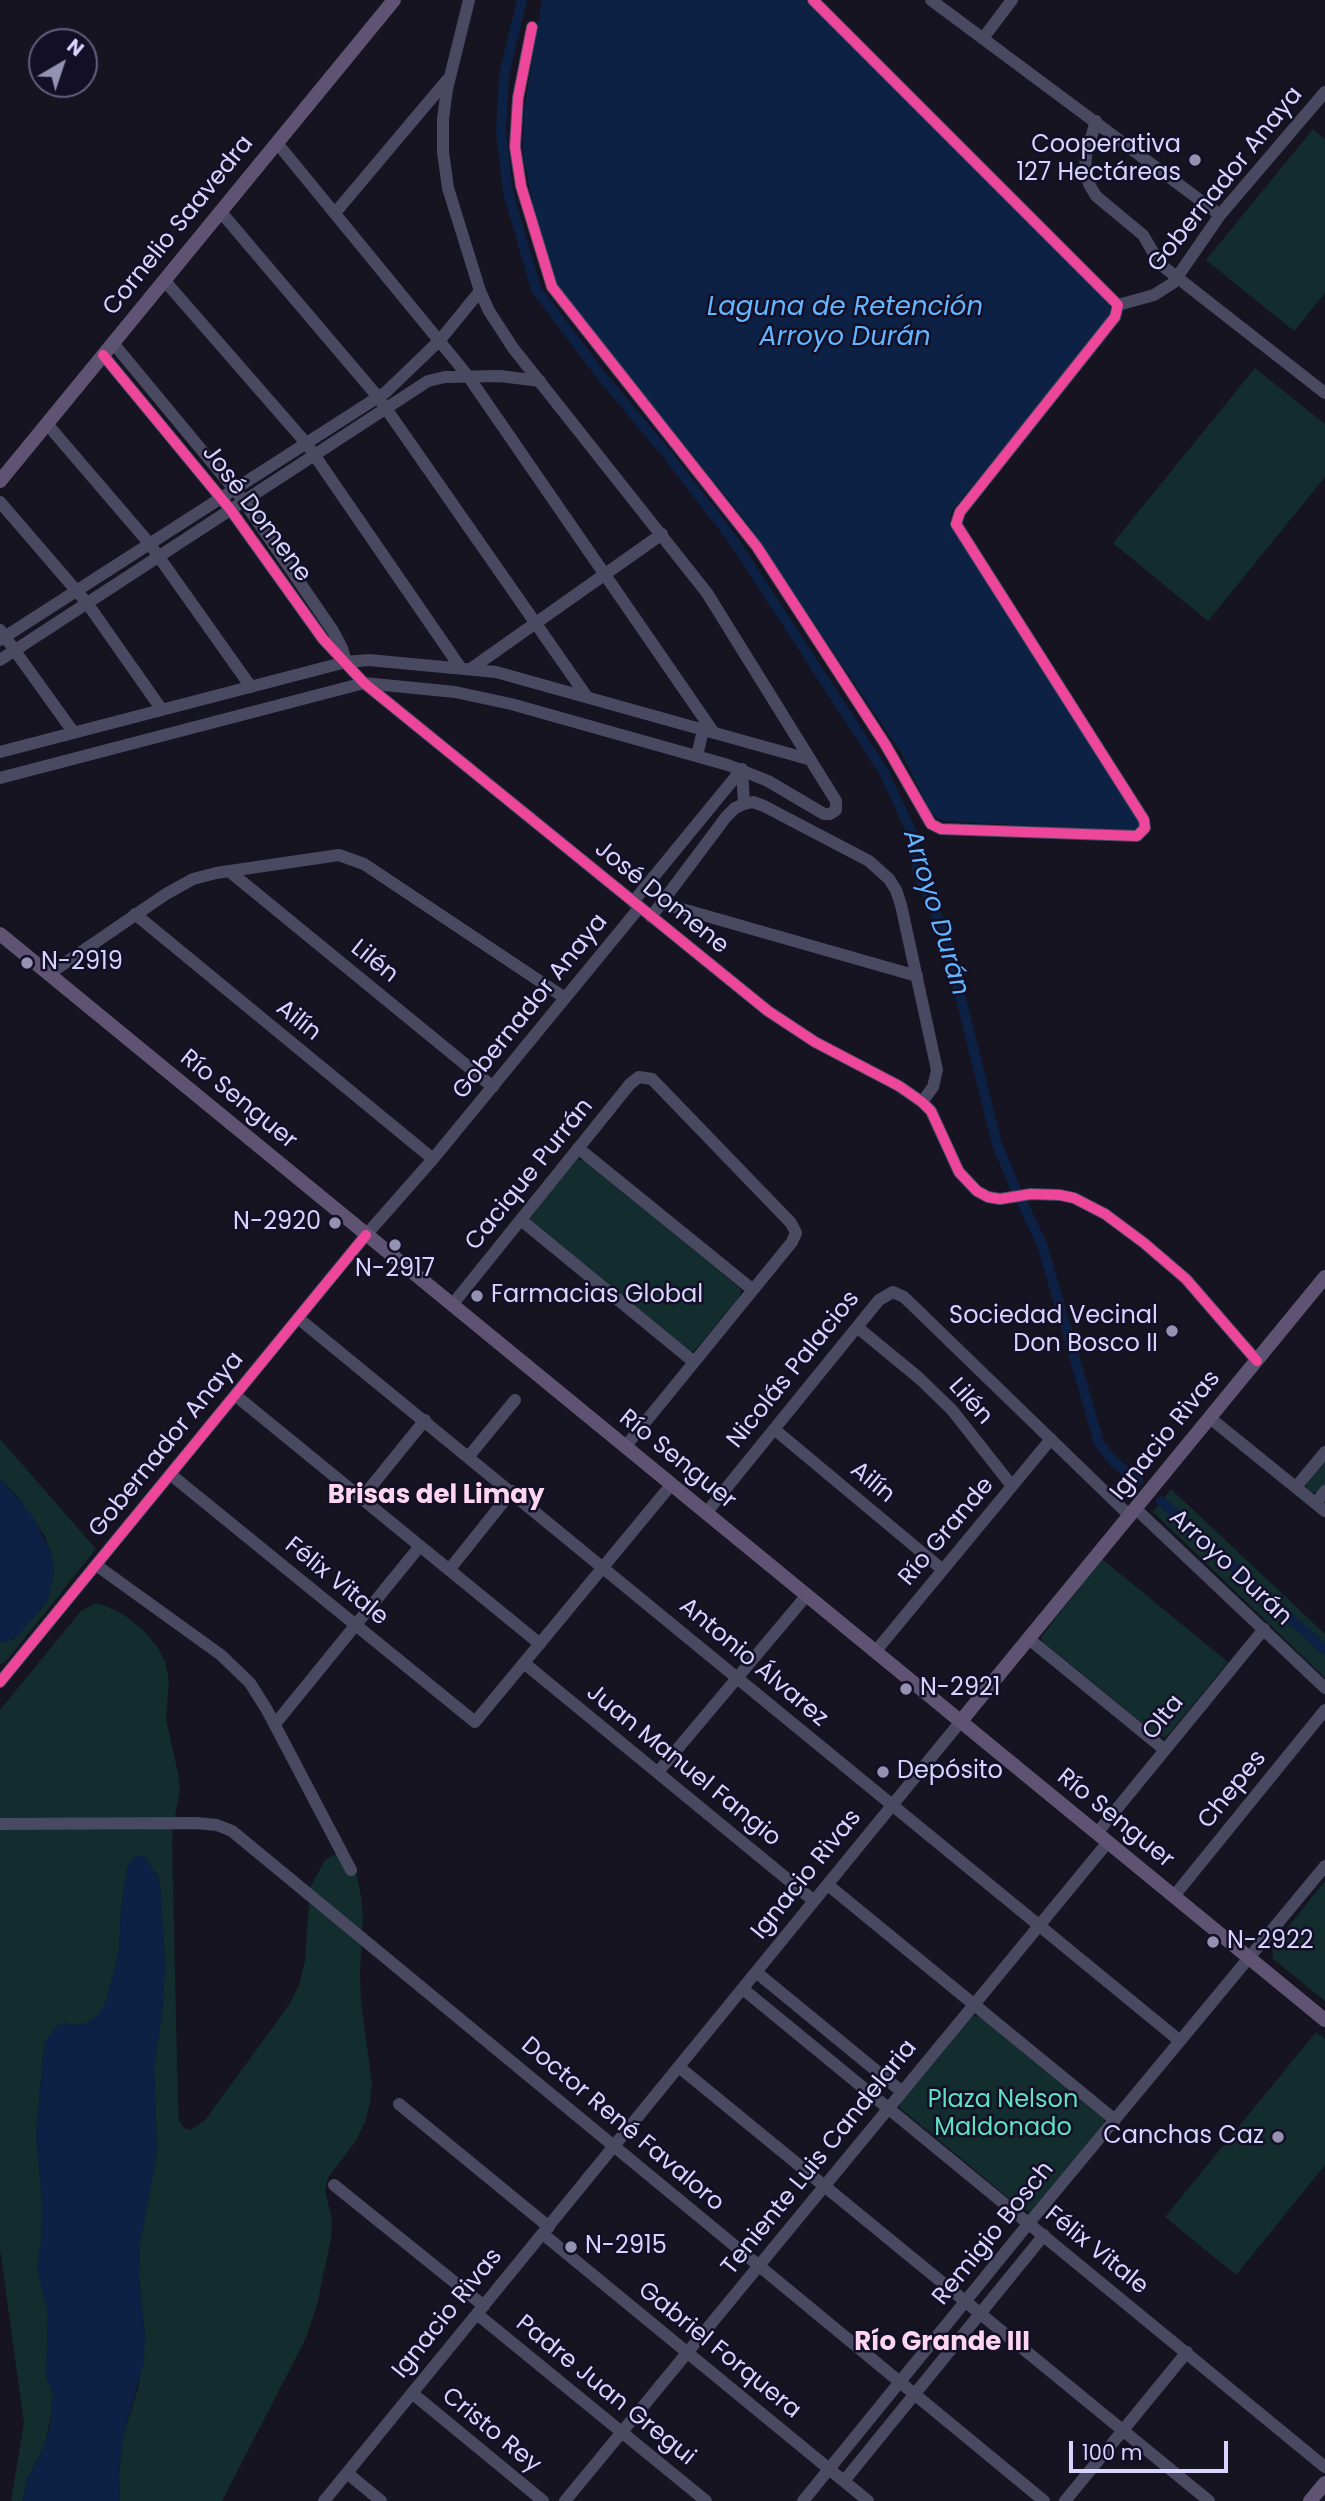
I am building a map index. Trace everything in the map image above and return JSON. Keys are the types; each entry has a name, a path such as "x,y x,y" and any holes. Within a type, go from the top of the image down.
{"main road":[{"name":"Cornelio Saavedra","path":"0,481 394,0"},
{"name":"Río Senguer","path":"0,934 1325,2020"},
{"name":"Ignacio Rivas","path":"961,1721 1325,1277"},
{"path":"1310,2501 1325,2483"}],"street":[{"path":"0,778 364,683 455,692 493,699 742,769 817,810 830,814 836,810 836,801 695,576 500,329 480,291 453,206 445,169 443,120 449,77 469,0"},
{"path":"532,27 517,98 515,147 522,186 552,287 757,547 885,744 929,821 937,828 1134,836 1140,834 1145,828 1144,820 956,524 960,513 1115,317 1118,305 813,0"},
{"path":"931,0 1220,215"},
{"path":"984,37 1012,0"},
{"path":"335,214 449,77"},
{"name":"Gobernador Anaya","path":"1118,305 1161,292 1178,278 1220,215 1325,92"},
{"path":"1096,121 1086,155 1085,170 1096,196 1143,235 1160,264 1325,393"},
{"path":"277,143 468,376 708,731"},
{"path":"220,211 381,402 587,697"},
{"path":"164,280 306,443 466,668"},
{"path":"0,660 314,454 381,402 440,340 480,291"},
{"name":"José Domene","path":"113,343 243,500 334,631 346,662"},
{"name":"José Domene","path":"103,355 230,509 323,639 364,683 636,905 790,1026 900,1086 922,1102 931,1111 959,1172 977,1191 1000,1199 1047,1193 1060,1195 1074,1198 1105,1214 1185,1279 1257,1361"},
{"path":"74,733 16,649 2,636 233,488 306,443 381,402 428,381 445,377 500,376 540,381"},
{"path":"47,424 159,555 251,687"},
{"path":"0,502 87,603 162,710"},
{"path":"466,668 536,623 662,534"},
{"path":"0,752 346,662 382,660 511,675 808,759"},
{"path":"697,756 708,731"},
{"path":"742,769 744,804"},
{"name":"Gobernador Anaya","path":"0,1682 366,1235 493,1087 742,769"},
{"path":"651,917 726,817 744,804 754,802 764,806 880,869 896,890 937,1070 933,1087 922,1102"},
{"path":"49,974 180,885 204,875 331,855 347,856 364,864 565,998"},
{"name":"Lilén","path":"229,871 493,1087"},
{"path":"661,903 917,976"},
{"name":"Ailín","path":"135,915 433,1159"},
{"name":"Cacique Purrán","path":"452,1305 630,1084 644,1076 652,1079 791,1223 796,1233 792,1242 753,1290"},
{"path":"578,1148 753,1290 625,1447"},
{"path":"521,1220 694,1362"},
{"name":"Nicolás Palacios","path":"706,1513 883,1296 892,1292"},
{"name":"Arroyo Durán","path":"892,1292 904,1297 1051,1439 1264,1629 1325,1688"},
{"name":"Antonio Álvarez","path":"298,1318 1180,2040"},
{"name":"Lilén","path":"857,1327 919,1378 952,1410 1012,1486"},
{"path":"235,1395 540,1644"},
{"path":"469,1456 515,1399"},
{"path":"1210,1418 1320,1507 1325,1491"},
{"path":"361,1499 425,1420"},
{"name":"Ailín","path":"774,1429 943,1570"},
{"name":"Río Grande","path":"875,1651 1051,1439"},
{"path":"1296,1487 1325,1452"},
{"name":"Félix Vitale","path":"170,1474 475,1722 524,1663"},
{"path":"524,1663 671,1485"},
{"path":"449,1570 512,1491"},
{"path":"275,1724 420,1546"},
{"path":"96,1564 236,1668 256,1692 275,1724 351,1870"},
{"path":"658,1772 807,1595"},
{"name":"Olta","path":"1102,1837 1165,1750 1264,1629"},
{"path":"1029,1639 1165,1750"},
{"name":"Juan Manuel Fangio","path":"524,1663 814,1901"},
{"name":"Chepes","path":"1174,1896 1325,1710"},
{"name":"Ignacio Rivas","path":"324,2501 961,1721"},
{"name":"Doctor René Favaloro","path":"0,1824 64,1822 217,1825 232,1832 465,2021 1044,2501"},
{"name":"Teniente Luis Candelaria","path":"565,2501 1039,1925 1102,1837"},
{"name":"Remigio Bosch","path":"803,2501 1325,1866"},
{"path":"828,1885 1115,2119"},
{"path":"756,1972 901,2091"},
{"name":"Félix Vitale","path":"743,1989 1325,2467"},
{"path":"679,2067 1209,2501"},
{"name":"Gabriel Forquera","path":"399,2104 687,2353 868,2501"},
{"name":"Padre Juan Gregui","path":"334,2185 706,2501"},
{"name":"Remigio Bosch","path":"844,2481 1044,2235"},
{"path":"1065,2501 1187,2352"},
{"name":"Cristo Rey","path":"412,2393 543,2501"},
{"path":"347,2473 381,2501"}],"green space":[{"path":"1313,129 1325,139 1325,293 1294,331 1206,260"},
{"path":"1255,368 1325,424 1325,477 1208,621 1113,543"},
{"path":"578,1159 587,1162 740,1288 738,1299 694,1351 691,1352 531,1223 529,1219"},
{"path":"0,1439 96,1549 2,1664 0,1642 13,1640 40,1610 48,1599 54,1571 44,1535 18,1497 0,1478"},
{"path":"1325,1460 1325,1485 1319,1492 1311,1493 1306,1487 1307,1482"},
{"path":"1171,1489 1325,1634 1325,1678 1153,1512"},
{"path":"1102,1559 1228,1662 1164,1737 1157,1735 1044,1643 1041,1637"},
{"path":"95,1603 124,1615 143,1630 165,1661 169,1680 166,1719 180,1792 172,1844 178,2102 179,2121 184,2128 191,2130 205,2120 289,2005 299,1985 305,1961 310,1888 325,1860 343,1853 355,1866 361,1896 361,2002 372,2083 370,2103 357,2139 328,2178 325,2191 332,2219 331,2239 317,2305 306,2338 222,2501 120,2501 119,2474 123,2437 139,2385 145,2336 139,2277 140,2244 157,2152 154,2066 162,2016 165,1965 160,1883 157,1874 134,1857 127,1868 119,1950 106,2002 98,2015 86,2024 65,2023 46,2041 43,2055 36,2134 42,2203 37,2268 48,2312 46,2376 53,2394 52,2411 45,2444 28,2478 22,2501 11,2501 24,2423 0,2249 0,1710 81,1611"},
{"path":"1325,1881 1325,2001 1273,1959 1272,1947"},
{"name":"Plaza Nelson Maldonado","path":"972,2015 980,2017 1104,2119 1104,2124 1030,2212 1022,2209 900,2108 900,2102"},
{"name":"Canchas Caz","path":"1316,2032 1325,2039 1325,2165 1236,2275 1165,2217"}],"water":[{"name":"Laguna de Retención Arroyo Durán","path":"542,0 805,0 1109,303 1111,312 1107,320 952,511 949,520 1142,825 1132,832 946,821 937,818 930,811 902,754 744,519 559,288 534,211 523,153 524,111"},
{"path":"0,1478 32,1515 51,1553 54,1571 48,1599 21,1633 6,1643 0,1642"},
{"path":"139,1855 150,1863 160,1883 165,1965 162,2016 154,2066 157,2152 140,2244 139,2277 145,2336 144,2362 123,2437 119,2474 120,2501 22,2501 28,2478 45,2444 50,2427 53,2394 46,2376 48,2312 37,2268 42,2203 36,2134 43,2055 46,2041 56,2026 86,2023 98,2015 106,2002 119,1950 127,1868 134,1857"}],"waterway":[{"name":"Arroyo Durán","path":"522,0 504,75 501,133 508,192 536,289 734,541 884,772 912,833 918,873 945,934 997,1144 1015,1188"},
{"name":"Arroyo Durán","path":"1021,1200 1042,1244 1099,1443 1113,1461 1138,1481"},
{"name":"Arroyo Durán","path":"1161,1501 1325,1650"}],"cycle path":[{"path":"532,27 518,98 515,147 521,186 552,287 757,547 885,744 931,824 941,829 1137,836 1145,828 1144,820 956,524 960,512 1115,317 1118,305 813,0"},
{"path":"103,355 230,509 323,639 364,683 768,1011 815,1042 899,1086 922,1102 931,1111 959,1172 977,1191 1000,1199 1031,1194 1060,1195 1074,1198 1105,1214 1186,1279 1257,1361"},
{"path":"0,1682 366,1235"}],"place":[{"name":"Cooperativa 127 Hectáreas","path":"1195,160"},
{"name":"N-2919","path":"27,963"},
{"name":"N-2920","path":"335,1223"},
{"name":"N-2917","path":"395,1245"},
{"name":"Farmacias Global","path":"477,1296"},
{"name":"Sociedad Vecinal Don Bosco II","path":"1172,1331"},
{"name":"N-2921","path":"906,1689"},
{"name":"Depósito","path":"883,1772"},
{"name":"N-2922","path":"1213,1942"},
{"name":"Canchas Caz","path":"1278,2137"},
{"name":"N-2915","path":"571,2247"}],"district":[{"name":"Brisas del Limay","path":"436,1496"},
{"name":"Río Grande III","path":"942,2343"}]}
